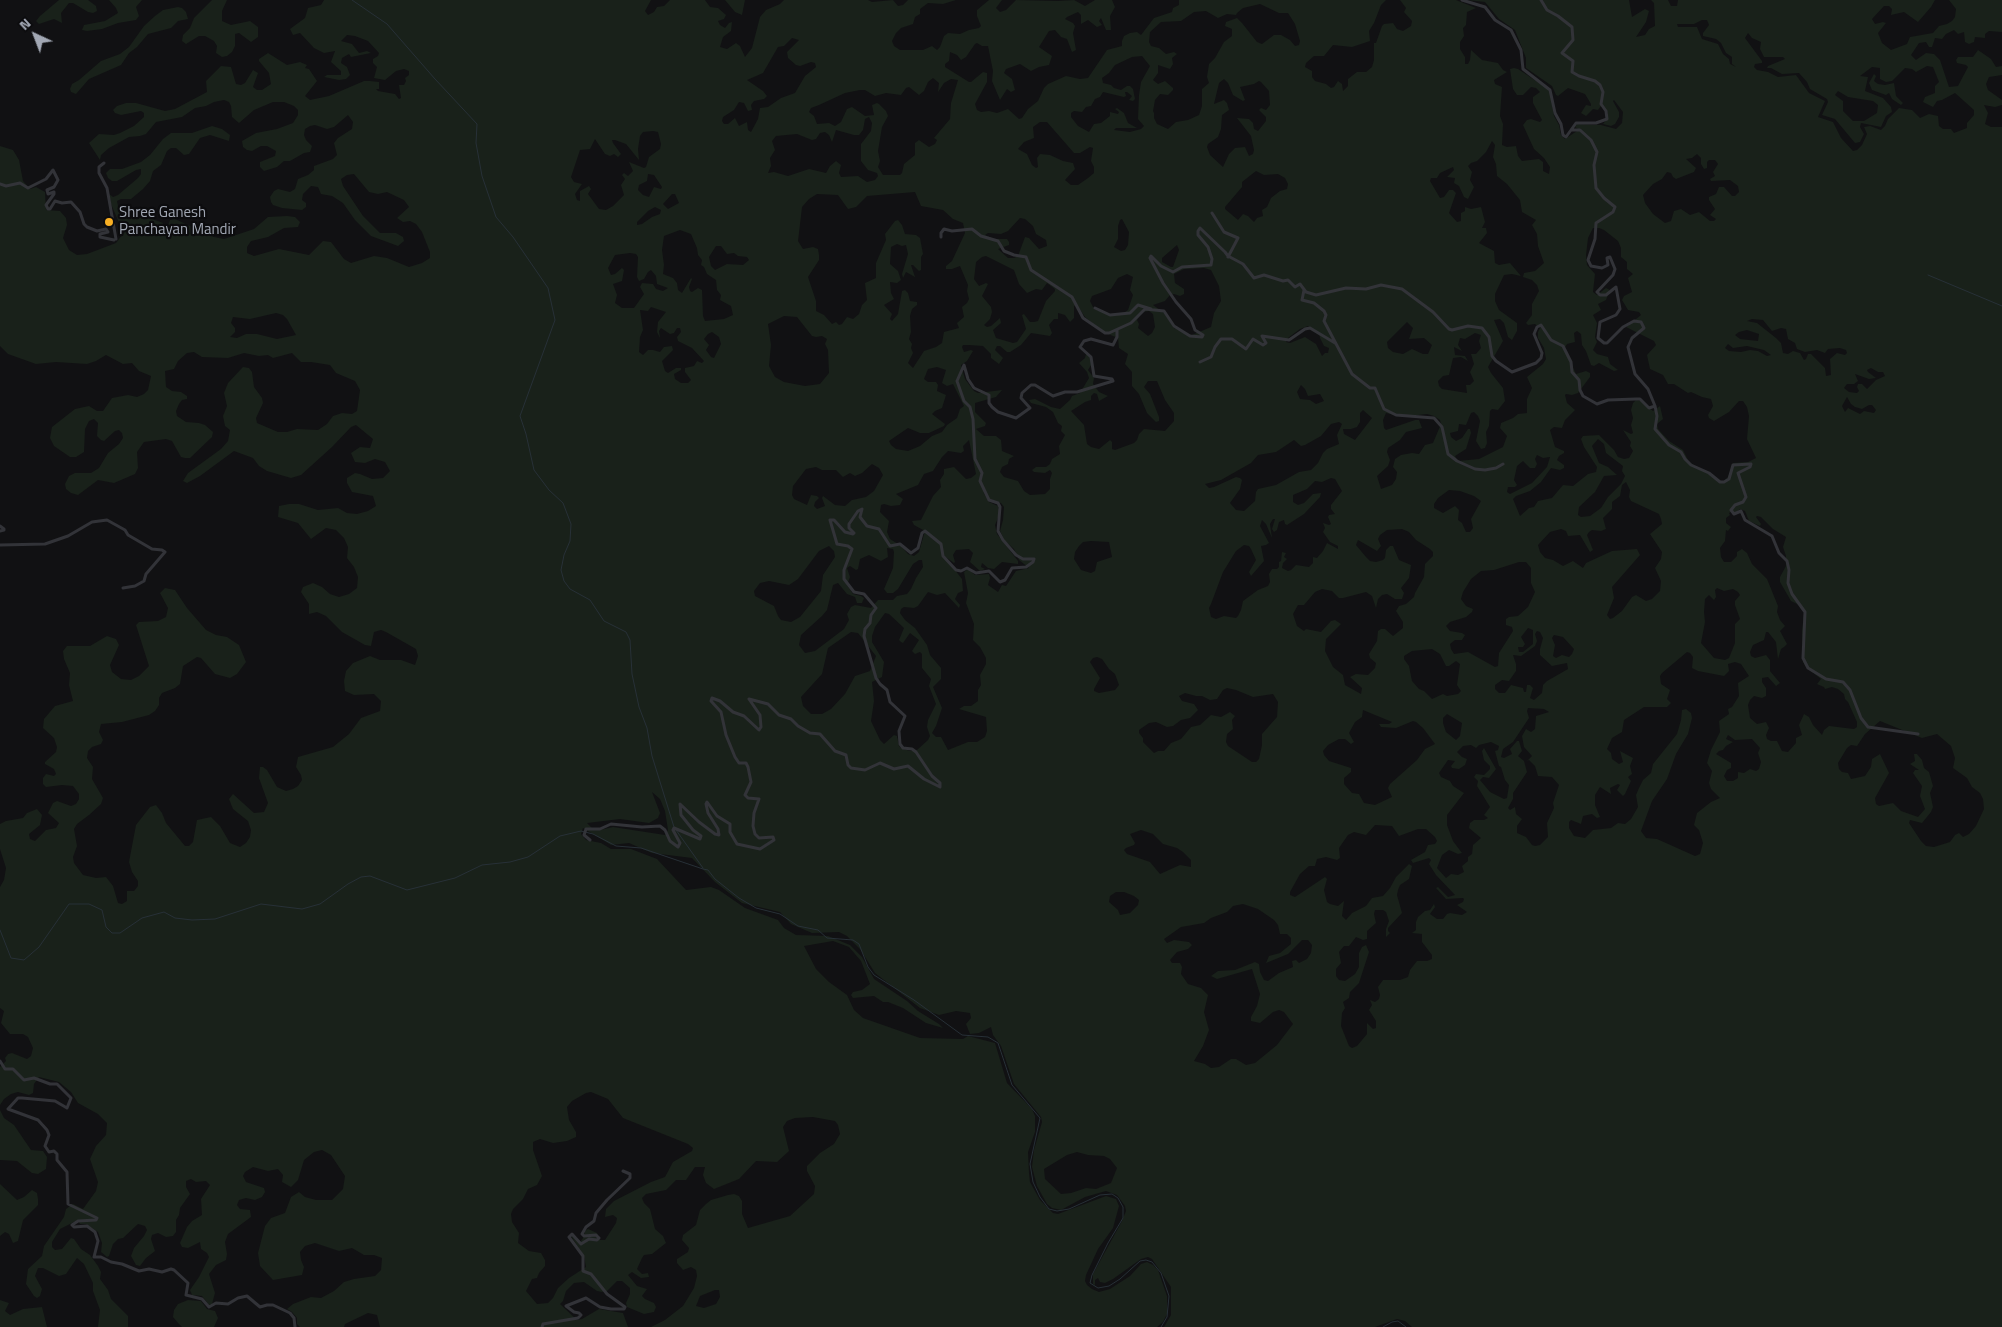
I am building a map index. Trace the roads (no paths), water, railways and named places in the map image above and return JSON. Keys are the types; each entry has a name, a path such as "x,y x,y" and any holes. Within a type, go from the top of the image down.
{"street":[{"path":"1462,0 1485,7 1495,20 1511,30 1521,50 1523,69 1547,86 1552,92 1555,113 1561,124 1564,137 1568,135 1574,124 1580,122 1596,123 1607,119 1607,114 1601,102 1602,88 1595,81 1580,77 1572,72 1573,60 1562,53 1573,40 1572,27 1547,10 1541,0"},
{"path":"1571,130 1580,130 1591,140 1597,152 1594,165 1596,188 1615,207 1613,212 1596,223 1594,243 1588,258 1590,265 1601,268 1608,264 1608,256 1611,258 1615,272 1597,292 1600,295 1606,295 1616,287 1620,304 1616,315 1600,323 1598,337 1602,342 1607,343 1619,329 1629,323 1638,320 1644,325 1643,330 1630,340 1628,347 1634,371 1648,389 1655,406 1657,416 1655,429 1669,445 1681,452 1691,465 1709,473 1717,481 1722,482 1729,478 1733,465 1751,464 1750,468 1738,472 1746,497 1743,502 1735,505 1731,510 1734,514 1741,511 1746,520 1772,536 1779,553 1787,561 1789,570 1788,583 1792,594 1805,612 1803,658 1808,668 1826,679 1843,682 1850,690 1861,718 1868,727 1918,734"},
{"path":"0,184 6,186 20,182 28,188 46,179 53,170 58,180 54,187 47,190 48,194 54,192 46,205 48,209 50,209 55,201 62,203 71,202 80,212 87,227 97,231 106,229 108,232 100,234 100,237 115,239 107,188 99,167 104,163"},
{"path":"1212,213 1224,232 1238,238 1228,257"},
{"path":"941,237 944,228 952,231 972,229 981,236 998,241 1004,251 1026,257 1031,270 1072,297 1083,318 1105,333 1117,330 1136,319 1145,309 1164,311 1174,326 1190,336 1203,337 1202,334 1195,330 1191,318 1176,302 1150,258 1151,256 1161,266 1173,272 1182,267 1211,265 1212,259 1208,247 1198,234 1200,228 1228,257 1243,264 1254,278 1264,275 1284,281 1288,280 1295,287 1300,284 1309,294 1316,295 1346,288 1366,289 1381,285 1396,287 1433,312 1449,329 1468,326 1482,328 1488,337 1490,351 1494,360 1514,372 1536,363 1542,358 1542,353 1534,334 1540,325 1552,340 1563,346 1571,362 1572,372 1579,380 1583,396 1598,404 1608,400 1640,399 1649,408 1655,406"},
{"path":"1304,290 1302,300 1314,303 1324,311 1326,315 1324,321 1352,374 1370,388 1376,388 1384,409 1396,415 1434,418 1442,428 1448,454 1457,461 1475,469 1485,470 1496,468 1503,464"},
{"path":"1095,308 1110,315 1130,313 1138,305 1156,311"},
{"path":"1200,362 1211,357 1221,339 1232,339 1246,349 1253,338 1263,344 1266,343 1262,336 1290,340 1305,329 1310,328 1336,343"},
{"path":"590,840 584,836 585,830 592,828 600,829 611,824 642,827 660,826 665,830 670,841 678,847 680,843 673,830 674,828 700,838 701,836 693,830 681,814 680,804 699,822 719,835 708,813 707,802 717,816 730,824 730,832 738,844 760,849 774,840 773,837 758,838 754,834 754,813 759,799 748,798 745,795 750,782 748,767 746,764 739,763 735,757 726,735 721,712 711,701 712,698 720,701 733,712 744,716 759,730 760,715 749,699 766,703 779,714 791,718 798,726 810,733 820,734 835,751 846,755 848,765 851,768 865,770 880,762 894,769 908,766 924,779 940,786 940,783 932,776 916,752 912,749 903,748 900,744 899,730 905,716 890,702 887,690 876,678 864,636 865,630 870,623 871,615 876,608 864,594 854,592 844,579 844,570 852,549 848,546 837,544 830,520 834,520 845,532 853,534 849,524 858,511 862,509 860,517 867,526 879,529 890,546 900,544 911,553 918,548 922,533 925,531 942,544 943,556 956,570 961,571 967,568 976,573 989,571 1000,582 1004,580 1012,568 1026,567 1034,559 1023,559 1016,555 998,531 1000,507 989,500 980,481 982,473 975,459 973,419 970,407 964,401 957,381 964,365 968,379 974,388 989,395 989,403 992,407 998,412 1016,418 1030,408 1021,398 1022,393 1031,385 1035,385 1053,396 1065,392 1081,391 1113,381 1112,379 1094,376 1091,357 1080,347 1084,341 1091,339 1112,346 1116,340 1117,330"},
{"path":"0,545 45,544 68,536 92,522 107,520 152,549 165,552 146,574 144,581 135,586 123,588"},
{"path":"0,526 4,529 0,531"},
{"path":"0,1061 6,1068 13,1069 24,1080 34,1078 50,1084 57,1084 71,1098 66,1108 55,1101 18,1098 8,1108 38,1120 47,1130 49,1135 45,1146 49,1152 56,1154 57,1160 67,1172 68,1204 97,1218 96,1220 78,1222 72,1225 74,1227 87,1226 95,1232 98,1241 94,1256 139,1271 149,1269 162,1272 174,1270 188,1283 186,1295 202,1299 209,1307 216,1303 228,1304 238,1298 247,1296 260,1307 273,1306 290,1313 294,1318 295,1327"},
{"path":"542,1327 543,1324 578,1318 581,1315 579,1313 566,1306 586,1298 600,1307 624,1309 625,1307 607,1294 588,1272 583,1271 582,1256 569,1237 572,1234 581,1244 589,1239 597,1240 596,1235 584,1236 582,1234 586,1227 594,1221 596,1213 603,1204 630,1178 630,1174 623,1171"}],"waterway":[{"path":"352,0 387,24 477,124 476,143 482,176 496,217 513,237 548,288 555,320 520,416 534,470 549,490 563,503 571,524 570,541 564,555 561,570 564,581 570,589 590,600 604,621 626,632 630,640 632,674 639,707 647,728 652,756 674,827"},
{"path":"1928,275 2002,306"},
{"path":"676,830 703,868"},
{"path":"0,930 11,958 24,960 39,947 69,904 89,904 102,910 106,927 112,933 120,933 142,918 164,912 175,918 192,920 215,919 261,904 302,909 320,904 361,877 370,876 407,890 455,878 482,865 510,862 528,857 560,836 581,831 593,834 616,846 641,848 708,870 715,879 739,898 756,908 780,914 798,926 818,930 827,938 853,940 859,944 868,967 874,975 914,1000 962,1035 988,1037 998,1043 1012,1085 1040,1118 1030,1164 1033,1182 1040,1197 1049,1209 1057,1211 1069,1209 1100,1195 1112,1194 1118,1198 1123,1207 1123,1218 1108,1243 1090,1283 1098,1288 1109,1286 1140,1261 1152,1262 1161,1273 1169,1296 1167,1317 1161,1327"},
{"path":"1383,1327 1398,1321 1406,1327"}],"place":[{"name":"Shree Ganesh Panchayan Mandir","path":"109,222"}]}
